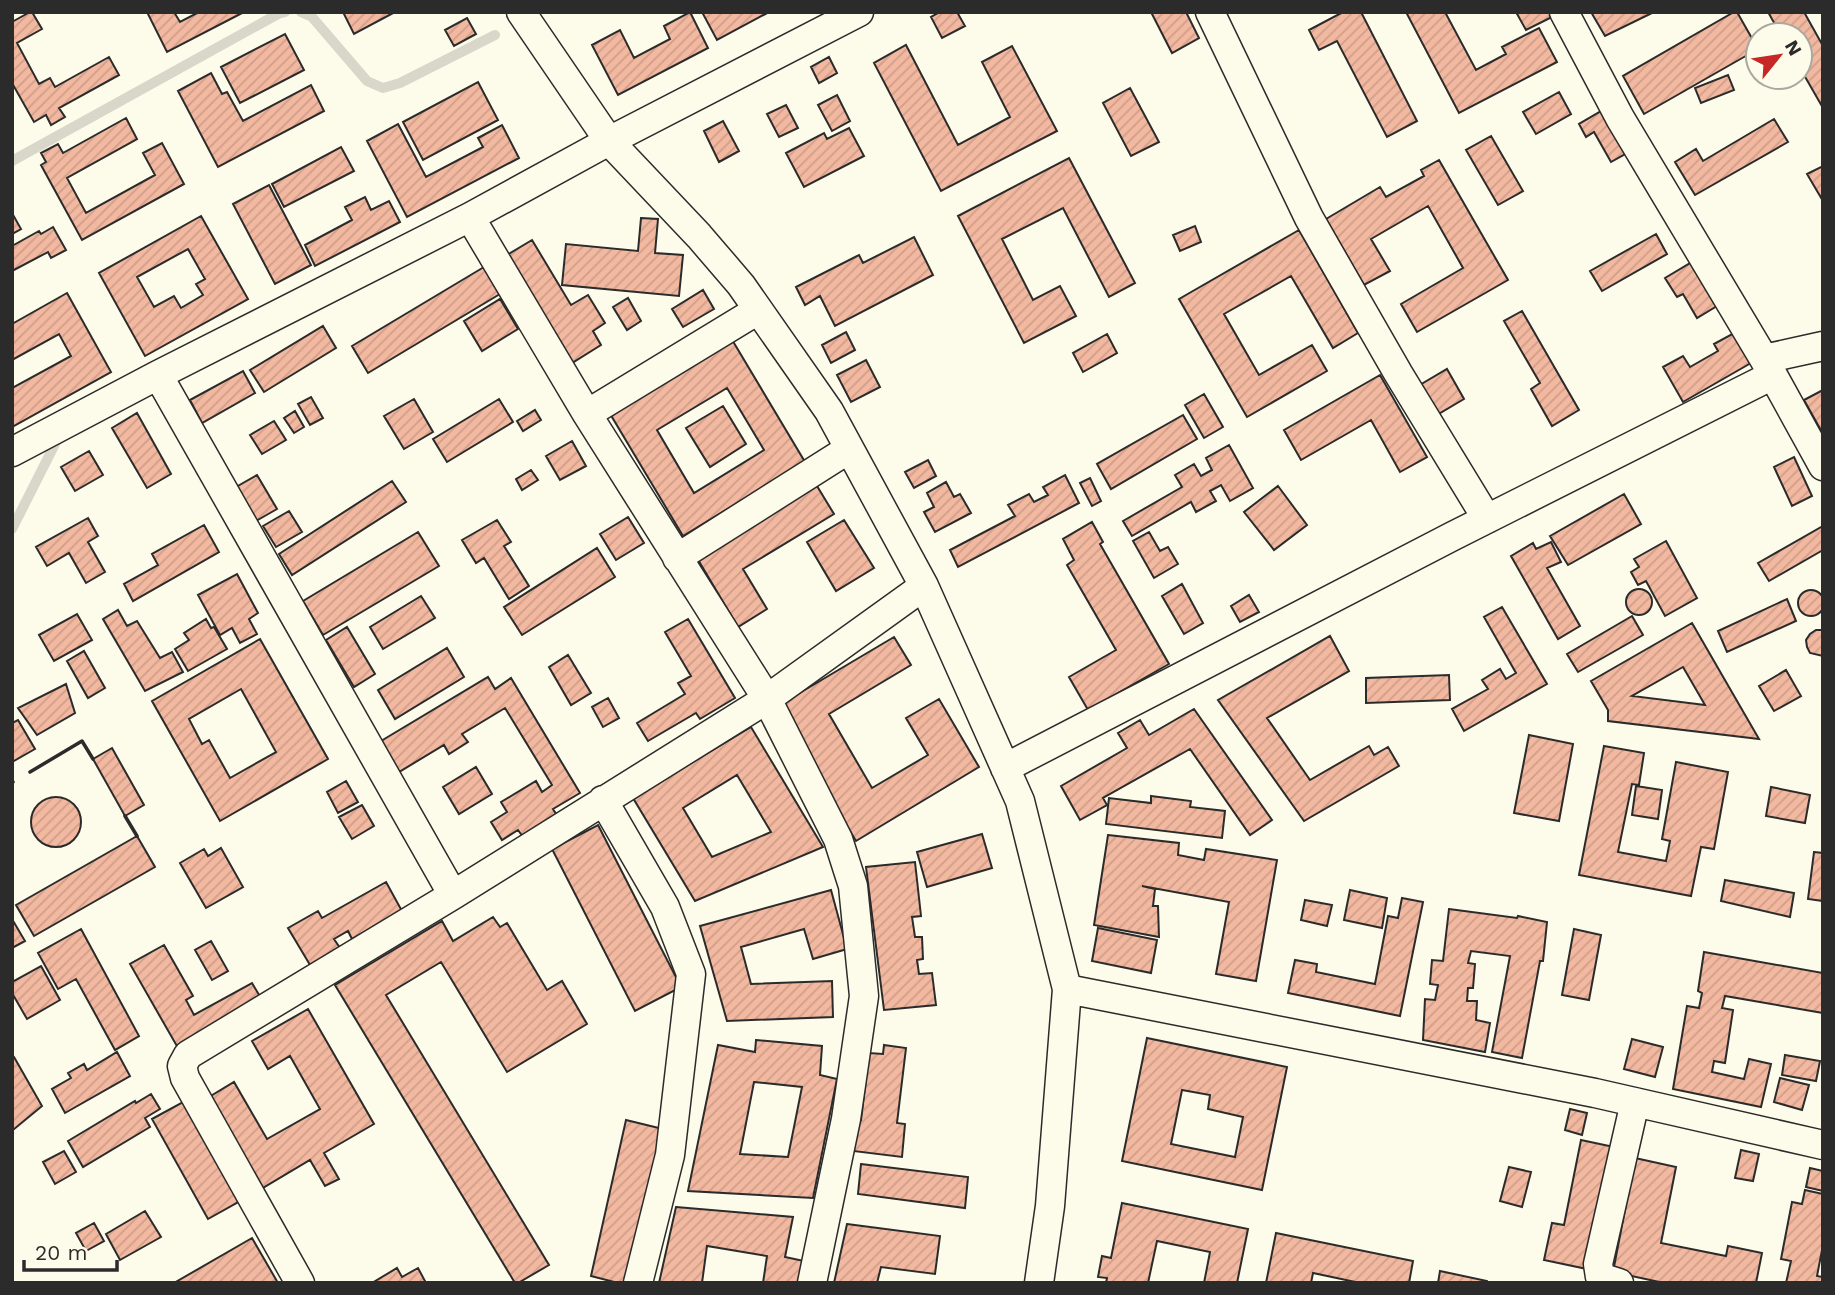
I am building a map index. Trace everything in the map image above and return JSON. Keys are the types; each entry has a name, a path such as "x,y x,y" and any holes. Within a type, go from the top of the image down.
{"street":[{"path":"521,12 609,141 699,236 741,285 829,411 924,586 1020,801 1067,989 1050,1206 1038,1283"},
{"path":"12,452 470,217 609,141 859,12"},
{"path":"1210,12 1309,218 1398,373 1488,519"},
{"path":"1564,12 1620,118 1768,367 1823,466"},
{"path":"470,217 587,414 767,699 838,839 853,886 864,996 846,1119 812,1283"},
{"path":"587,414 758,310"},
{"path":"1005,768 1488,519 1768,367 1823,345"},
{"path":"158,375 453,895"},
{"path":"677,558 849,449"},
{"path":"300,1283 185,1078 182,1066 188,1055 453,895 767,699 924,586"},
{"path":"603,800 665,907 691,974 670,1155 638,1283"},
{"path":"1067,989 1635,1102 1823,1146"},
{"path":"1619,1283 1600,1277 1598,1264 1635,1102"}],"building":[{"path":"30,12 42,29 17,43 39,84 50,78 55,87 109,57 119,75 59,108 65,117 51,125 46,115 34,122 12,83 12,22"},
{"path":"147,12 174,12 180,22 199,12 244,12 167,52"},
{"path":"343,12 395,12 354,34"},
{"path":"690,12 708,48 618,95 592,45 620,30 634,58 670,39 664,26"},
{"path":"702,12 769,12 717,40"},
{"path":"940,12 957,12 965,26 942,38 931,17"},
{"path":"1151,12 1186,12 1199,38 1172,53"},
{"path":"1343,12 1361,12 1417,121 1387,137 1337,41 1319,50 1309,30"},
{"path":"1406,12 1445,12 1476,70 1506,54 1502,47 1539,28 1557,62 1459,113"},
{"path":"1516,12 1552,12 1554,16 1526,30"},
{"path":"1591,12 1654,12 1605,36"},
{"path":"1734,12 1737,12 1744,24 1744,57 1644,114 1623,76"},
{"path":"1768,12 1804,12 1809,21 1773,21"},
{"path":"467,18 476,34 454,46 445,30"},
{"path":"1814,30 1823,46 1823,108 1813,91"},
{"path":"285,34 304,70 240,103 221,67"},
{"path":"906,45 958,145 1010,117 982,62 1012,46 1057,131 941,191 874,63"},
{"path":"829,57 837,73 819,83 811,67"},
{"path":"211,73 222,94 227,92 243,121 311,85 324,111 218,167 178,91"},
{"path":"1728,75 1734,90 1701,103 1695,88"},
{"path":"478,82 498,120 423,160 403,122"},
{"path":"1130,88 1159,142 1131,156 1103,103"},
{"path":"1559,92 1571,114 1536,134 1523,112"},
{"path":"837,95 850,121 832,131 818,105"},
{"path":"786,105 798,128 779,137 767,114"},
{"path":"1603,110 1627,153 1611,162 1594,132 1586,137 1579,124"},
{"path":"126,118 137,139 67,178 86,213 155,175 143,153 162,143 184,184 82,240 41,165 46,162 41,153 58,144 63,153"},
{"path":"1774,119 1788,142 1695,195 1675,162 1696,149 1703,161"},
{"path":"723,121 739,151 719,162 704,131"},
{"path":"398,124 426,177 483,147 478,138 502,125 519,158 407,217 367,141"},
{"path":"849,128 864,156 804,187 786,153 824,133 827,139"},
{"path":"1491,136 1523,191 1498,205 1466,150"},
{"path":"341,147 354,171 284,207 272,184"},
{"path":"1069,158 1135,283 1109,297 1063,208 1002,239 1033,300 1060,286 1076,316 1024,343 958,216"},
{"path":"1439,160 1508,280 1417,332 1401,304 1463,268 1428,206 1371,239 1390,271 1364,285 1326,219 1380,187 1386,197 1424,176 1421,170"},
{"path":"1823,166 1823,201 1807,174"},
{"path":"269,185 311,265 275,284 233,204"},
{"path":"365,197 371,210 389,201 400,222 315,266 305,245 352,220 345,207"},
{"path":"12,213 21,229 12,234"},
{"path":"201,216 248,299 145,356 99,273","holes":["188,249 205,279 196,284 203,295 181,308 174,296 154,307 137,277"]},
{"path":"641,218 658,219 655,253 683,255 679,296 562,285 566,244 638,251"},
{"path":"1195,226 1201,242 1180,251 1173,235"},
{"path":"53,227 66,250 51,258 48,252 12,271 12,246 39,231 41,234"},
{"path":"1299,230 1358,333 1333,348 1291,276 1224,314 1259,375 1312,345 1327,371 1247,417 1179,299"},
{"path":"1656,234 1667,254 1602,291 1590,271"},
{"path":"914,237 933,275 835,326 820,296 805,305 796,287 859,255 863,263"},
{"path":"532,240 571,305 588,295 605,323 593,331 601,345 572,363 507,255"},
{"path":"1692,262 1717,306 1697,318 1683,294 1677,297 1665,278"},
{"path":"489,264 505,291 368,373 352,346"},
{"path":"703,290 714,309 683,327 672,309"},
{"path":"67,293 111,372 12,427 12,388 71,356 59,334 12,360 12,324"},
{"path":"628,298 641,321 627,330 613,307"},
{"path":"500,299 518,329 482,351 464,321"},
{"path":"1522,311 1579,410 1552,426 1531,389 1540,383 1504,321"},
{"path":"323,326 336,348 264,392 250,370"},
{"path":"846,332 855,350 831,363 822,345"},
{"path":"1734,333 1751,363 1683,402 1663,367 1683,356 1690,367 1718,351 1714,344"},
{"path":"1107,334 1117,353 1083,372 1073,353"},
{"path":"731,338 805,462 683,536 609,412","holes":["727,388 764,450 694,493 657,430"]},
{"path":"866,360 880,387 851,402 837,375"},
{"path":"1447,369 1464,399 1435,416 1418,386"},
{"path":"243,371 255,393 202,423 190,400"},
{"path":"1380,375 1427,457 1400,472 1371,420 1301,460 1284,430"},
{"path":"1823,390 1823,434 1804,400"},
{"path":"1204,394 1223,427 1204,438 1185,405"},
{"path":"311,397 323,418 310,425 298,404"},
{"path":"414,399 433,432 404,449 384,416"},
{"path":"499,399 513,422 447,462 433,439"},
{"path":"723,406 746,444 710,467 686,428"},
{"path":"535,410 541,420 523,431 517,421"},
{"path":"295,411 304,427 294,433 284,418"},
{"path":"137,413 171,474 147,488 112,428"},
{"path":"1183,415 1197,439 1111,489 1097,464"},
{"path":"274,421 286,440 262,454 250,435"},
{"path":"572,441 586,466 560,480 546,456"},
{"path":"1229,445 1253,488 1230,501 1221,485 1210,491 1216,501 1196,512 1191,502 1132,536 1123,521 1182,487 1175,475 1194,464 1201,476 1212,470 1206,458"},
{"path":"89,451 103,475 75,491 61,467"},
{"path":"1794,457 1812,496 1792,506 1774,467"},
{"path":"928,460 936,476 914,488 905,472"},
{"path":"531,470 538,480 522,490 516,479"},
{"path":"257,475 277,509 256,521 236,487"},
{"path":"1065,475 1079,503 958,567 950,550 1015,516 1008,505 1029,494 1034,502 1048,495 1043,487"},
{"path":"1090,478 1101,501 1092,506 1080,483"},
{"path":"392,481 406,502 292,575 279,554"},
{"path":"946,482 954,497 960,494 971,513 935,532 924,512 934,507 927,493"},
{"path":"817,486 834,514 743,569 767,609 738,627 697,558"},
{"path":"1278,486 1307,525 1274,550 1244,512"},
{"path":"1624,494 1641,524 1568,565 1550,536"},
{"path":"289,511 302,532 276,547 263,526"},
{"path":"628,517 644,543 616,560 600,534"},
{"path":"88,518 98,536 88,542 105,572 86,583 69,553 47,566 36,547"},
{"path":"497,520 511,542 504,546 529,586 509,599 484,558 476,563 462,540"},
{"path":"844,520 874,568 836,591 807,542"},
{"path":"1092,522 1103,542 1100,544 1169,664 1088,710 1069,677 1116,650 1067,565 1074,560 1063,539"},
{"path":"204,525 219,552 133,601 124,584 158,565 152,554"},
{"path":"1823,526 1823,550 1769,581 1758,563"},
{"path":"418,532 439,566 323,635 303,601"},
{"path":"1149,532 1160,551 1168,547 1178,564 1154,578 1133,541"},
{"path":"1666,541 1697,598 1665,616 1646,581 1638,585 1631,572 1639,567 1634,559"},
{"path":"1551,542 1561,562 1547,568 1580,626 1558,639 1511,556 1533,543 1536,549"},
{"path":"597,548 615,577 522,635 504,607"},
{"path":"237,574 258,613 249,619 257,634 240,643 232,628 220,635 198,595"},
{"path":"1182,584 1203,623 1184,634 1162,596"},
{"path":"1639,589 1648,593 1652,602 1648,611 1639,615 1630,611 1626,602 1630,593"},
{"path":"1811,590 1820,594 1824,603 1820,612 1811,616 1802,612 1798,603 1802,594"},
{"path":"1249,595 1259,612 1240,622 1231,606"},
{"path":"421,596 435,618 383,649 370,627"},
{"path":"1787,599 1796,621 1727,652 1718,631"},
{"path":"1502,607 1547,684 1464,731 1452,709 1488,689 1482,680 1500,669 1506,679 1516,673 1484,617"},
{"path":"118,610 127,626 137,621 160,658 172,652 183,672 145,691 103,619"},
{"path":"77,614 92,640 54,661 39,635"},
{"path":"1632,616 1643,635 1578,672 1567,654"},
{"path":"206,619 227,649 188,671 175,649 189,640 184,633"},
{"path":"688,619 735,698 700,719 696,713 648,741 637,723 685,694 678,683 691,676 665,632"},
{"path":"1692,623 1759,739 1608,721 1608,710 1591,681","holes":["1683,667 1705,705 1632,696"]},
{"path":"347,627 375,674 354,687 326,640"},
{"path":"1816,630 1823,630 1823,656 1810,653 1807,647 1806,640"},
{"path":"1330,636 1349,671 1267,718 1310,780 1369,746 1374,755 1388,747 1399,766 1304,821 1218,700"},
{"path":"894,637 911,665 829,714 872,788 928,755 906,718 939,699 979,767 856,841 776,707"},
{"path":"260,639 328,759 220,821 152,701","holes":["241,689 276,752 230,778 209,740 202,744 189,719"]},
{"path":"447,648 464,677 395,719 378,690"},
{"path":"84,651 105,688 88,698 67,661"},
{"path":"568,655 591,693 571,705 549,667"},
{"path":"1786,670 1801,696 1774,711 1759,686"},
{"path":"1449,675 1450,700 1366,703 1366,678"},
{"path":"488,677 495,689 511,678 580,793 553,809 558,817 523,837 518,830 502,840 491,822 507,812 501,802 536,781 542,792 552,785 505,708 462,734 468,742 449,754 444,745 399,772 381,741"},
{"path":"66,684 75,713 37,735 18,708"},
{"path":"608,698 619,718 603,727 592,707"},
{"path":"1194,709 1272,820 1250,835 1190,749 1103,798 1107,805 1080,820 1061,786 1127,748 1118,733 1140,720 1149,735"},
{"path":"18,720 35,749 12,762 12,723"},
{"path":"751,727 823,847 695,901 633,798","holes":["737,775 771,832 712,857 683,808"]},
{"path":"1529,735 1573,744 1559,821 1514,813"},
{"path":"1604,746 1644,753 1639,785 1632,784 1618,852 1666,861 1670,841 1662,839 1676,762 1728,772 1714,849 1701,847 1691,896 1579,875"},
{"path":"112,748 144,805 125,816 93,759"},
{"path":"476,767 492,794 459,814 443,787"},
{"path":"346,781 358,802 338,813 327,792"},
{"path":"1636,786 1662,790 1658,819 1632,815"},
{"path":"1771,787 1810,795 1805,823 1766,816"},
{"path":"1151,796 1191,801 1190,807 1225,811 1222,838 1106,824 1109,798 1151,803"},
{"path":"56,797 74,804 81,822 74,840 56,847 38,840 31,822 38,804"},
{"path":"362,805 374,826 352,839 339,817"},
{"path":"598,825 681,987 635,1011 552,849"},
{"path":"982,834 992,868 927,887 917,852"},
{"path":"1108,835 1179,843 1178,855 1204,860 1206,849 1277,860 1256,981 1216,974 1229,902 1142,886 1155,889 1153,906 1158,906 1159,937 1094,925"},
{"path":"137,836 155,867 34,936 16,905"},
{"path":"221,848 243,887 206,908 180,863 204,849 208,856"},
{"path":"1814,852 1823,853 1823,901 1808,899"},
{"path":"915,862 921,916 912,917 915,937 922,937 923,959 917,960 919,974 932,973 936,1005 884,1010 866,867"},
{"path":"1725,880 1794,893 1790,917 1721,901"},
{"path":"386,882 402,911 352,939 348,931 334,939 340,948 310,965 288,928 318,911 322,918"},
{"path":"831,890 847,949 813,959 804,929 741,947 751,984 832,981 833,1017 727,1021 700,926"},
{"path":"1350,890 1387,898 1382,928 1344,920"},
{"path":"1402,898 1423,902 1400,1016 1288,993 1295,960 1317,964 1316,972 1375,984 1388,916 1398,918"},
{"path":"1305,900 1332,905 1327,926 1301,920"},
{"path":"1449,909 1518,916 1547,922 1543,961 1540,961 1522,1058 1492,1052 1510,956 1471,951 1468,963 1475,964 1473,988 1468,988 1467,1001 1477,1001 1476,1020 1490,1023 1485,1052 1423,1040 1425,999 1435,1000 1438,985 1430,984 1432,960 1443,961"},
{"path":"493,917 500,927 507,923 547,990 562,981 587,1024 507,1072 441,962 386,995 549,1265 518,1283 515,1283 335,985 442,921 453,941"},
{"path":"12,919 25,941 12,948"},
{"path":"1098,928 1157,940 1151,973 1092,961"},
{"path":"81,929 139,1036 115,1050 76,979 58,989 38,953"},
{"path":"1574,929 1601,935 1589,1000 1562,995"},
{"path":"211,941 228,971 212,980 195,950"},
{"path":"164,945 193,996 186,1000 194,1015 252,983 262,1000 178,1048 130,964"},
{"path":"1704,952 1823,973 1823,1013 1725,996 1722,1008 1733,1010 1725,1063 1714,1061 1712,1072 1744,1079 1749,1059 1771,1064 1761,1107 1673,1089 1687,1006 1699,1008 1702,993 1698,991"},
{"path":"41,966 60,1000 27,1019 12,993 12,982"},
{"path":"308,1009 374,1124 324,1153 339,1179 325,1186 310,1160 261,1189 209,1097 234,1082 267,1139 320,1109 290,1056 268,1069 252,1041"},
{"path":"1147,1038 1287,1067 1262,1190 1122,1161","holes":["1182,1090 1210,1095 1208,1109 1243,1117 1235,1157 1171,1144"]},
{"path":"1632,1039 1663,1047 1655,1077 1624,1069"},
{"path":"756,1040 822,1046 820,1075 837,1079 813,1198 688,1191 718,1045 755,1052","holes":["754,1082 802,1087 788,1157 740,1154"]},
{"path":"884,1045 906,1048 897,1123 905,1124 902,1157 853,1151 856,1119 861,1120 869,1053 883,1054"},
{"path":"117,1052 130,1076 65,1113 52,1089 71,1078 68,1073 84,1064 87,1070"},
{"path":"1785,1055 1820,1061 1816,1081 1782,1075"},
{"path":"14,1057 42,1106 13,1130 12,1058"},
{"path":"1780,1078 1809,1085 1802,1110 1774,1102"},
{"path":"151,1094 160,1109 145,1118 150,1127 83,1167 68,1141"},
{"path":"183,1102 240,1201 208,1219 152,1119"},
{"path":"1570,1109 1587,1113 1582,1135 1565,1130"},
{"path":"626,1120 663,1129 629,1283 618,1283 591,1276"},
{"path":"1581,1140 1614,1147 1587,1269 1544,1260 1552,1223 1564,1225"},
{"path":"1741,1150 1759,1154 1753,1181 1735,1178"},
{"path":"64,1151 76,1172 55,1184 43,1162"},
{"path":"1635,1158 1676,1167 1661,1243 1726,1256 1728,1246 1762,1253 1756,1283 1664,1283 1613,1272"},
{"path":"861,1164 968,1177 965,1208 858,1194"},
{"path":"1509,1167 1531,1172 1522,1207 1500,1201"},
{"path":"1810,1168 1823,1171 1823,1191 1806,1187"},
{"path":"1805,1190 1823,1194 1823,1245 1817,1276 1823,1277 1823,1283 1786,1283 1791,1261 1781,1259 1792,1202 1802,1204"},
{"path":"1122,1203 1248,1229 1237,1283 1204,1283 1210,1252 1157,1241 1148,1283 1106,1283 1107,1278 1098,1277 1102,1256 1111,1258"},
{"path":"676,1207 793,1217 785,1257 804,1261 799,1283 763,1283 767,1256 707,1246 702,1283 659,1283"},
{"path":"145,1211 161,1237 120,1260 106,1234"},
{"path":"94,1223 104,1241 86,1251 76,1233"},
{"path":"847,1224 940,1236 935,1274 881,1267 877,1283 834,1283"},
{"path":"1276,1233 1413,1261 1409,1283 1360,1283 1313,1273 1311,1283 1266,1283"},
{"path":"252,1238 278,1283 174,1283"},
{"path":"397,1268 402,1277 418,1268 426,1283 372,1283"},
{"path":"1440,1271 1487,1281 1487,1283 1438,1283"}],"waterway":[{"path":"12,161 285,12"},
{"path":"301,12 312,17 367,81 383,88 400,83 495,35"},
{"path":"12,529 56,442"}],"wall":[{"path":"30,772 82,741 93,759"},
{"path":"125,816 137,836"}]}
